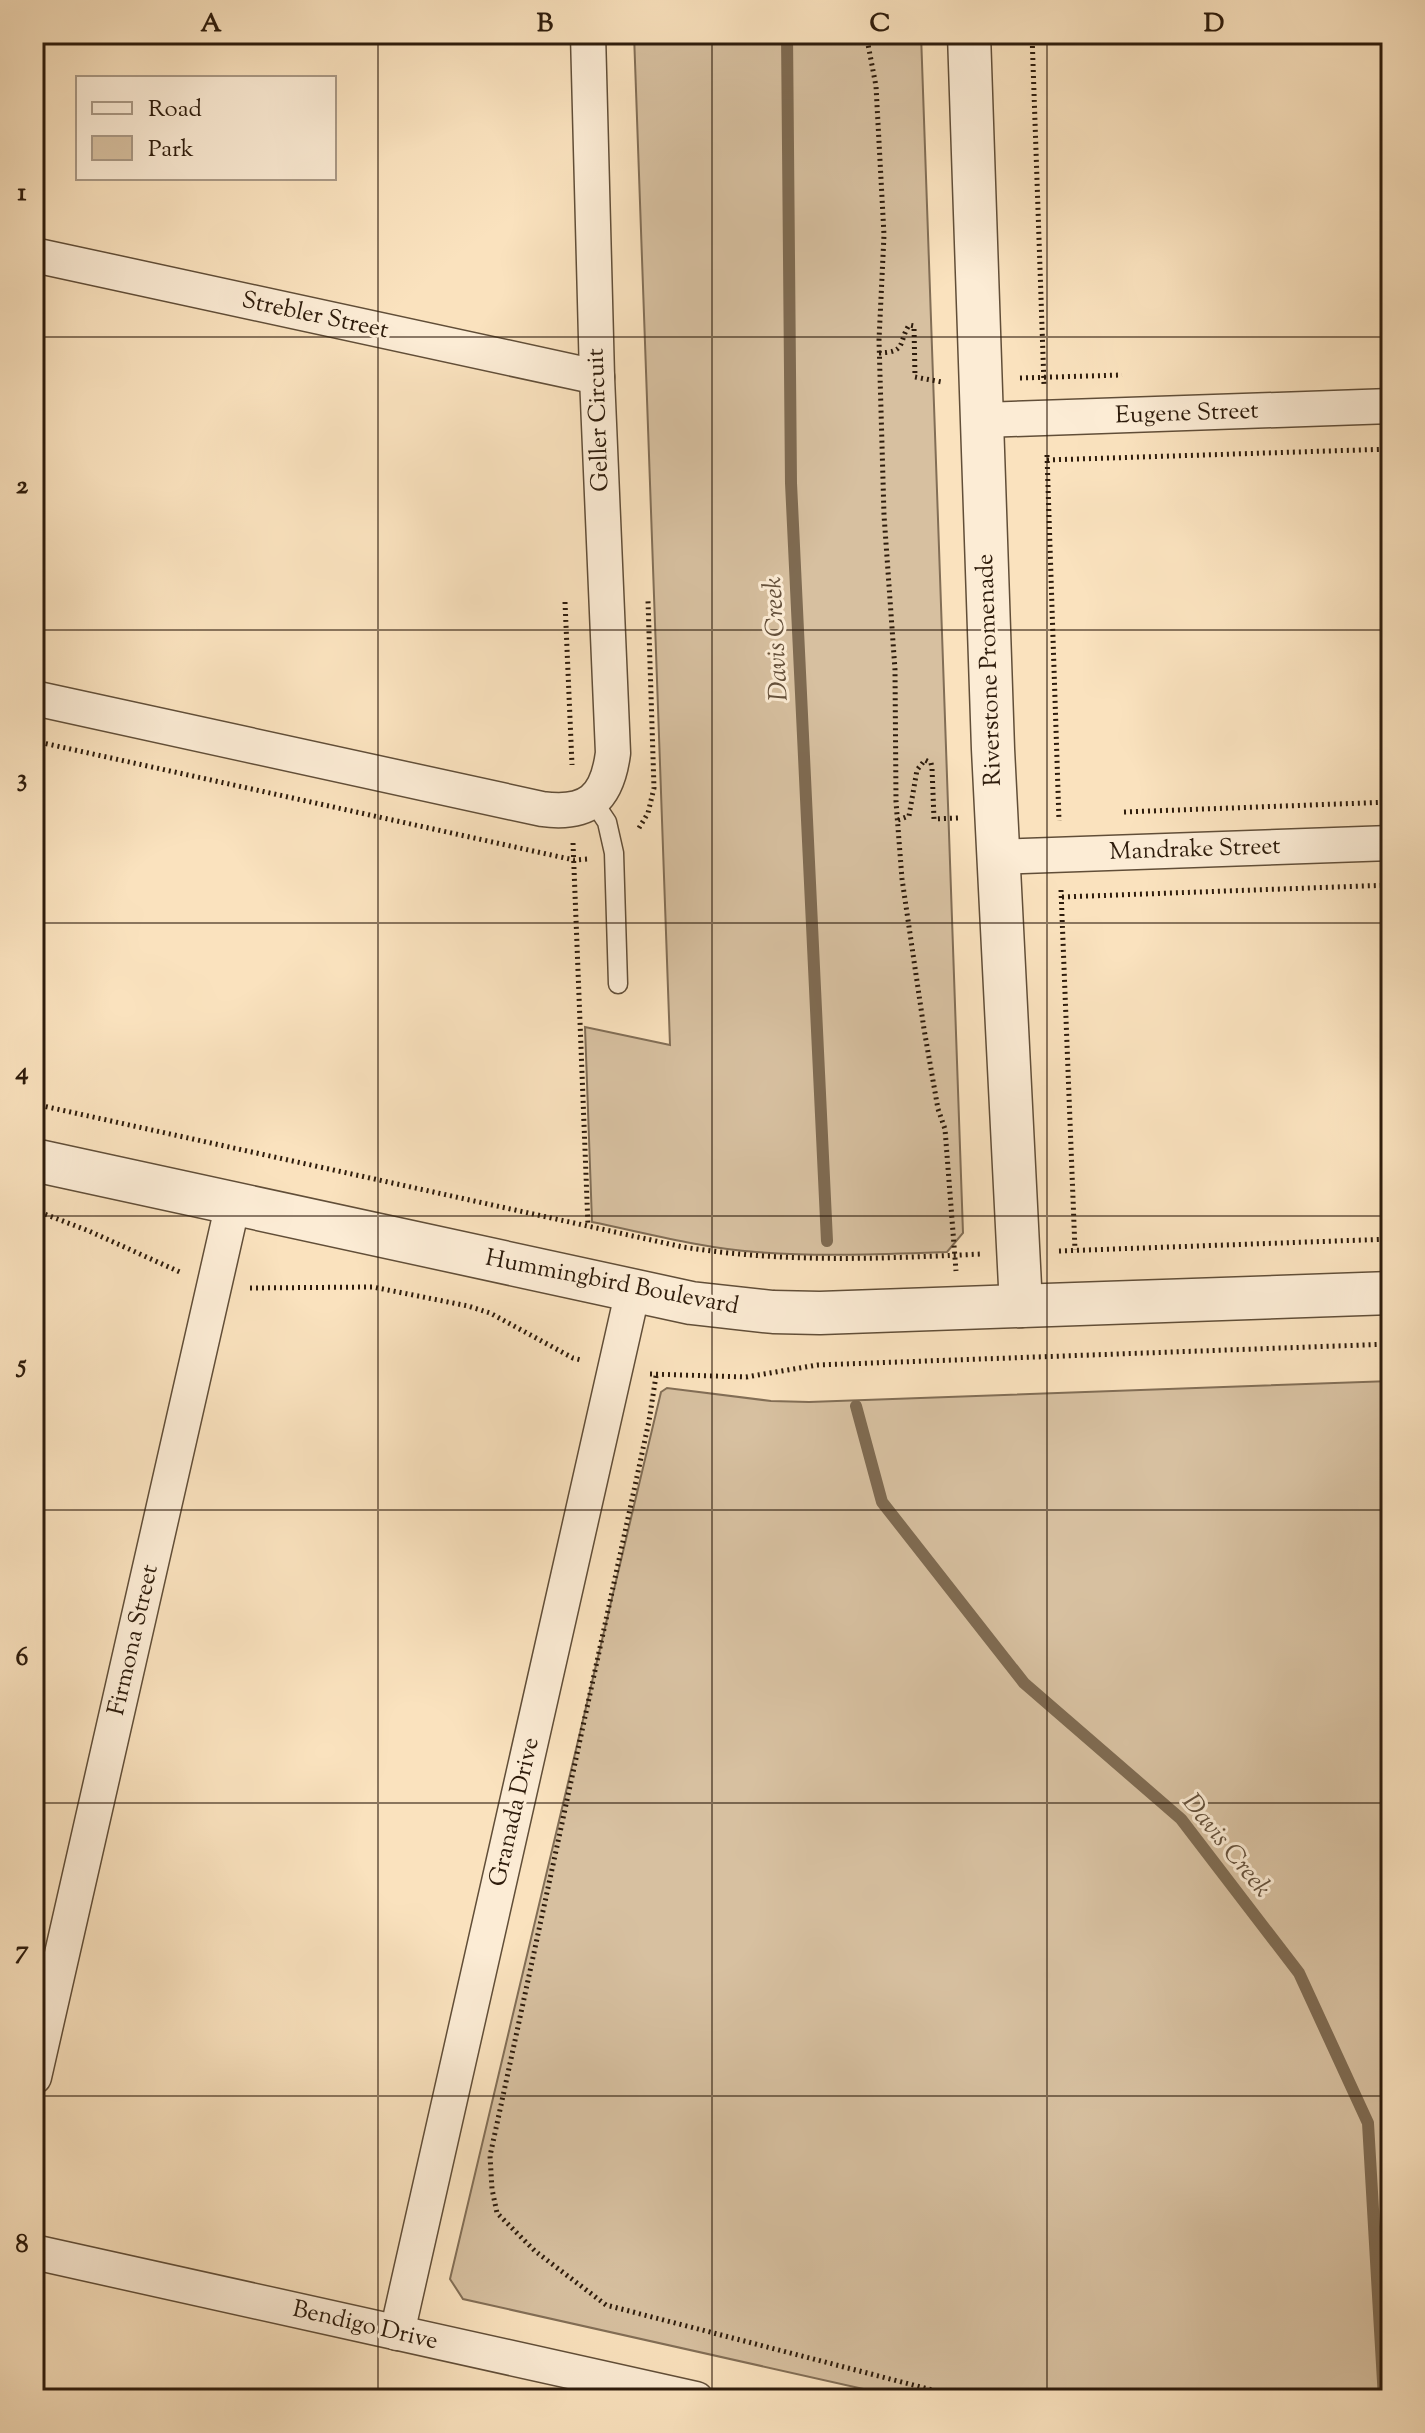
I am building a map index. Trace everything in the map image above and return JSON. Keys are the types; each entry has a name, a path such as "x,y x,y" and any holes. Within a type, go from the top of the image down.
{"street":[{"name":"Geller Circuit","path":"582,806 608,779 613,753 597,377 588,34"},
{"name":"Riverstone Promenade","path":"969,34 998,857 1021,1306"},
{"name":"Strebler Street","path":"34,255 597,377"},
{"name":"Eugene Street","path":"983,420 1391,406"},
{"path":"34,698 542,809 582,806"},
{"name":"Mandrake Street","path":"998,857 1391,843"},
{"name":"Hummingbird Boulevard","path":"34,1160 691,1303 773,1312 820,1313 1391,1293"},
{"name":"Firmona Street","path":"34,2077 233,1203"},
{"name":"Granada Drive","path":"397,2333 633,1290"},
{"name":"Bendigo Drive","path":"34,2252 696,2399"}],"lane":[{"path":"582,806 607,822 614,853 618,984"}],"path":[{"path":"866,34 876,86 884,235 879,340 884,515 895,670 896,802 902,879 924,1029 938,1109 945,1129 955,1255"},
{"path":"1032,34 1075,1250"},
{"path":"1047,460 1391,449"},
{"path":"565,602 572,775 582,806 574,860 588,1226"},
{"path":"34,741 574,860"},
{"path":"1119,813 1391,802"},
{"path":"1059,815 1074,815"},
{"path":"1062,897 1391,885"},
{"path":"34,1104 683,1247 764,1258 840,1259 1391,1239"},
{"path":"34,1210 89,1231 177,1272"},
{"path":"254,1289 373,1287 468,1306 490,1313 573,1358"},
{"path":"967,2399 606,2305 535,2251 497,2213 490,2156 649,1421 656,1376 746,1377 817,1365 1391,1344"}],"green space":[{"path":"634,34 921,34 963,1233 947,1252 828,1255 756,1252 694,1244 592,1222 585,1027 670,1045"},
{"path":"1391,1381 1391,2399 908,2399 463,2299 450,2279 661,1392 667,1388 771,1401 809,1402"}],"waterway":[{"name":"Davis Creek","path":"787,34 791,483 827,1241"},
{"name":"Davis Creek","path":"856,1406 882,1502 1024,1683 1181,1819 1299,1973 1368,2123 1384,2399"}]}
